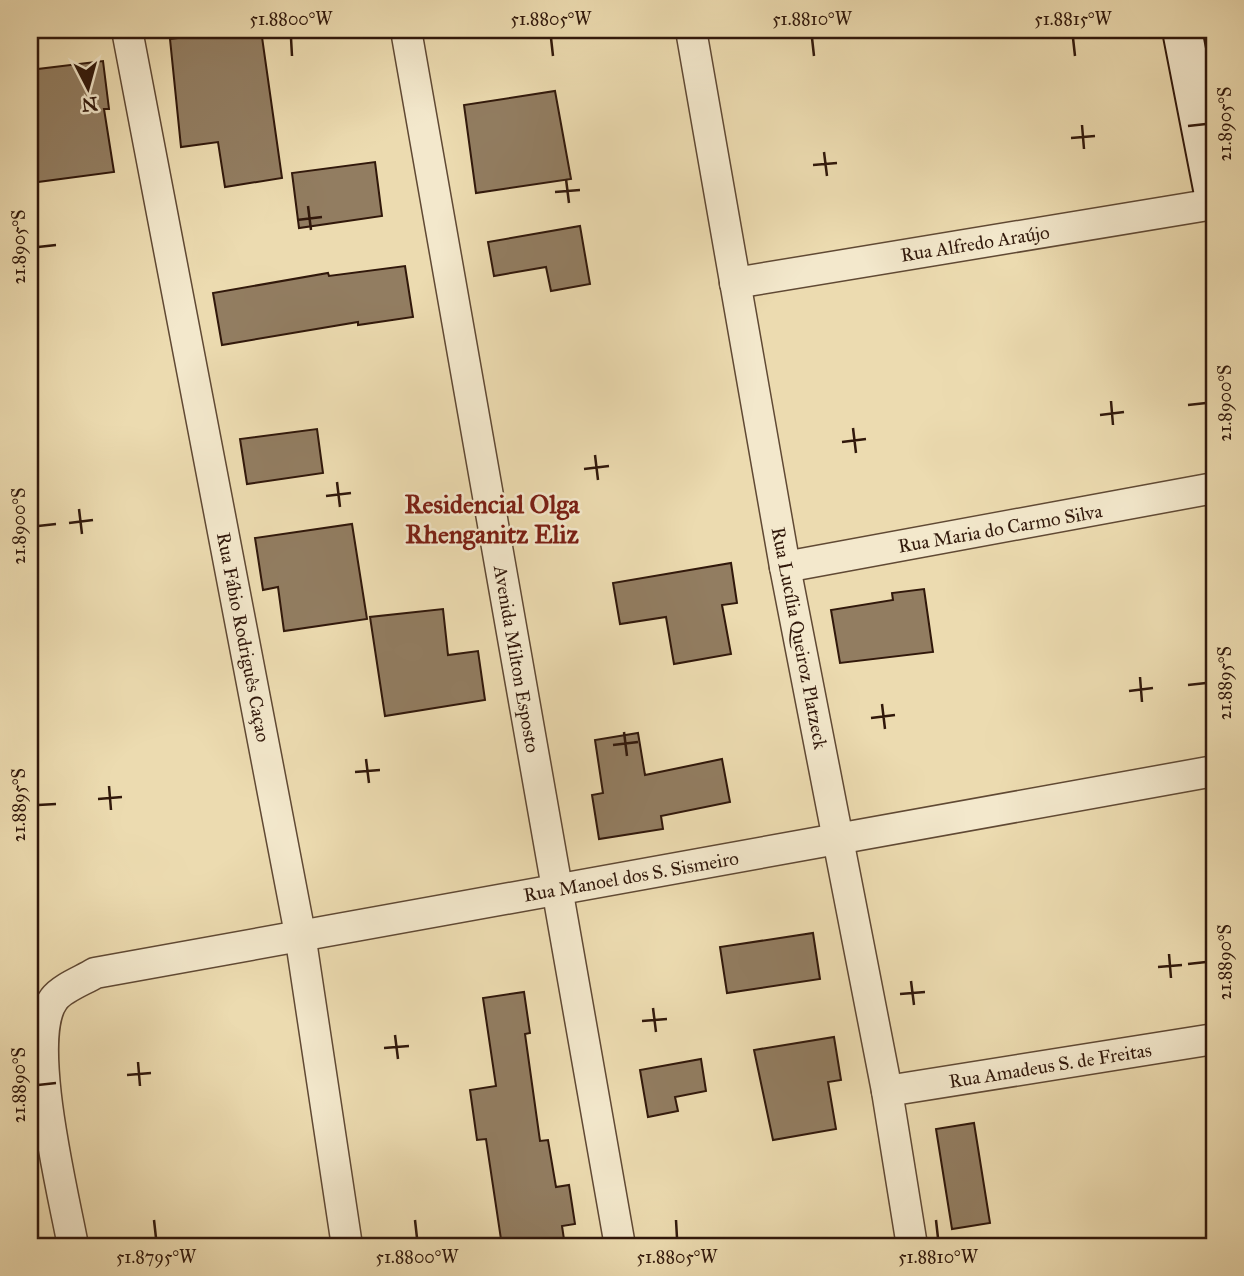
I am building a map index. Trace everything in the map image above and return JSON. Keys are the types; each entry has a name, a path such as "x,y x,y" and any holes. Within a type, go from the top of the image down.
{"street":[{"name":"Rua Fábio Rodriguês Caçao","path":"127,30 300,934 347,1246"},
{"name":"Avenida Milton Esposto","path":"406,30 620,1246"},
{"name":"Rua Lucília Queiroz Platzeck","path":"691,30 785,567 887,1091 912,1246"},
{"path":"1182,30 1214,194"},
{"name":"Rua Alfredo Araújo","path":"735,283 1214,204"},
{"name":"Rua Maria do Carmo Silva","path":"785,567 1214,488"},
{"name":"Rua Manoel dos S. Sismeiro","path":"72,1246 47,1101 42,1038 54,999 95,973 1214,771"},
{"name":"Rua Amadeus S. de Freitas","path":"887,1091 1214,1039"}],"building":[{"path":"261,30 282,178 225,187 218,142 181,147 170,39"},
{"path":"103,61 109,109 104,109 114,172 30,183 30,70"},
{"path":"555,91 571,179 476,193 464,105"},
{"path":"375,162 382,216 299,228 292,173"},
{"path":"580,226 590,284 551,291 546,267 494,276 488,242"},
{"path":"405,266 413,317 358,325 358,322 222,345 213,293 328,273 329,276"},
{"path":"317,429 323,473 247,484 240,439"},
{"path":"352,524 367,619 284,631 278,587 263,590 255,538"},
{"path":"731,563 737,603 722,605 731,654 674,664 666,617 620,624 613,583"},
{"path":"924,589 933,652 840,663 831,610 893,600 892,593"},
{"path":"443,609 448,655 478,651 485,700 385,716 370,617"},
{"path":"638,733 645,775 722,759 730,802 661,816 663,829 599,839 592,795 603,793 595,740"},
{"path":"813,933 820,979 727,993 720,947"},
{"path":"524,992 530,1033 525,1034 540,1141 548,1140 556,1187 569,1185 575,1224 562,1226 565,1246 502,1246 486,1139 477,1140 470,1090 496,1086 483,998"},
{"path":"834,1037 841,1080 828,1082 836,1129 773,1140 754,1050"},
{"path":"701,1059 706,1091 675,1097 678,1111 648,1117 640,1070"},
{"path":"974,1123 990,1223 952,1229 936,1129"}],"district":[{"name":"Residencial Olga Rhenganitz Eliz","path":"492,519"}]}
